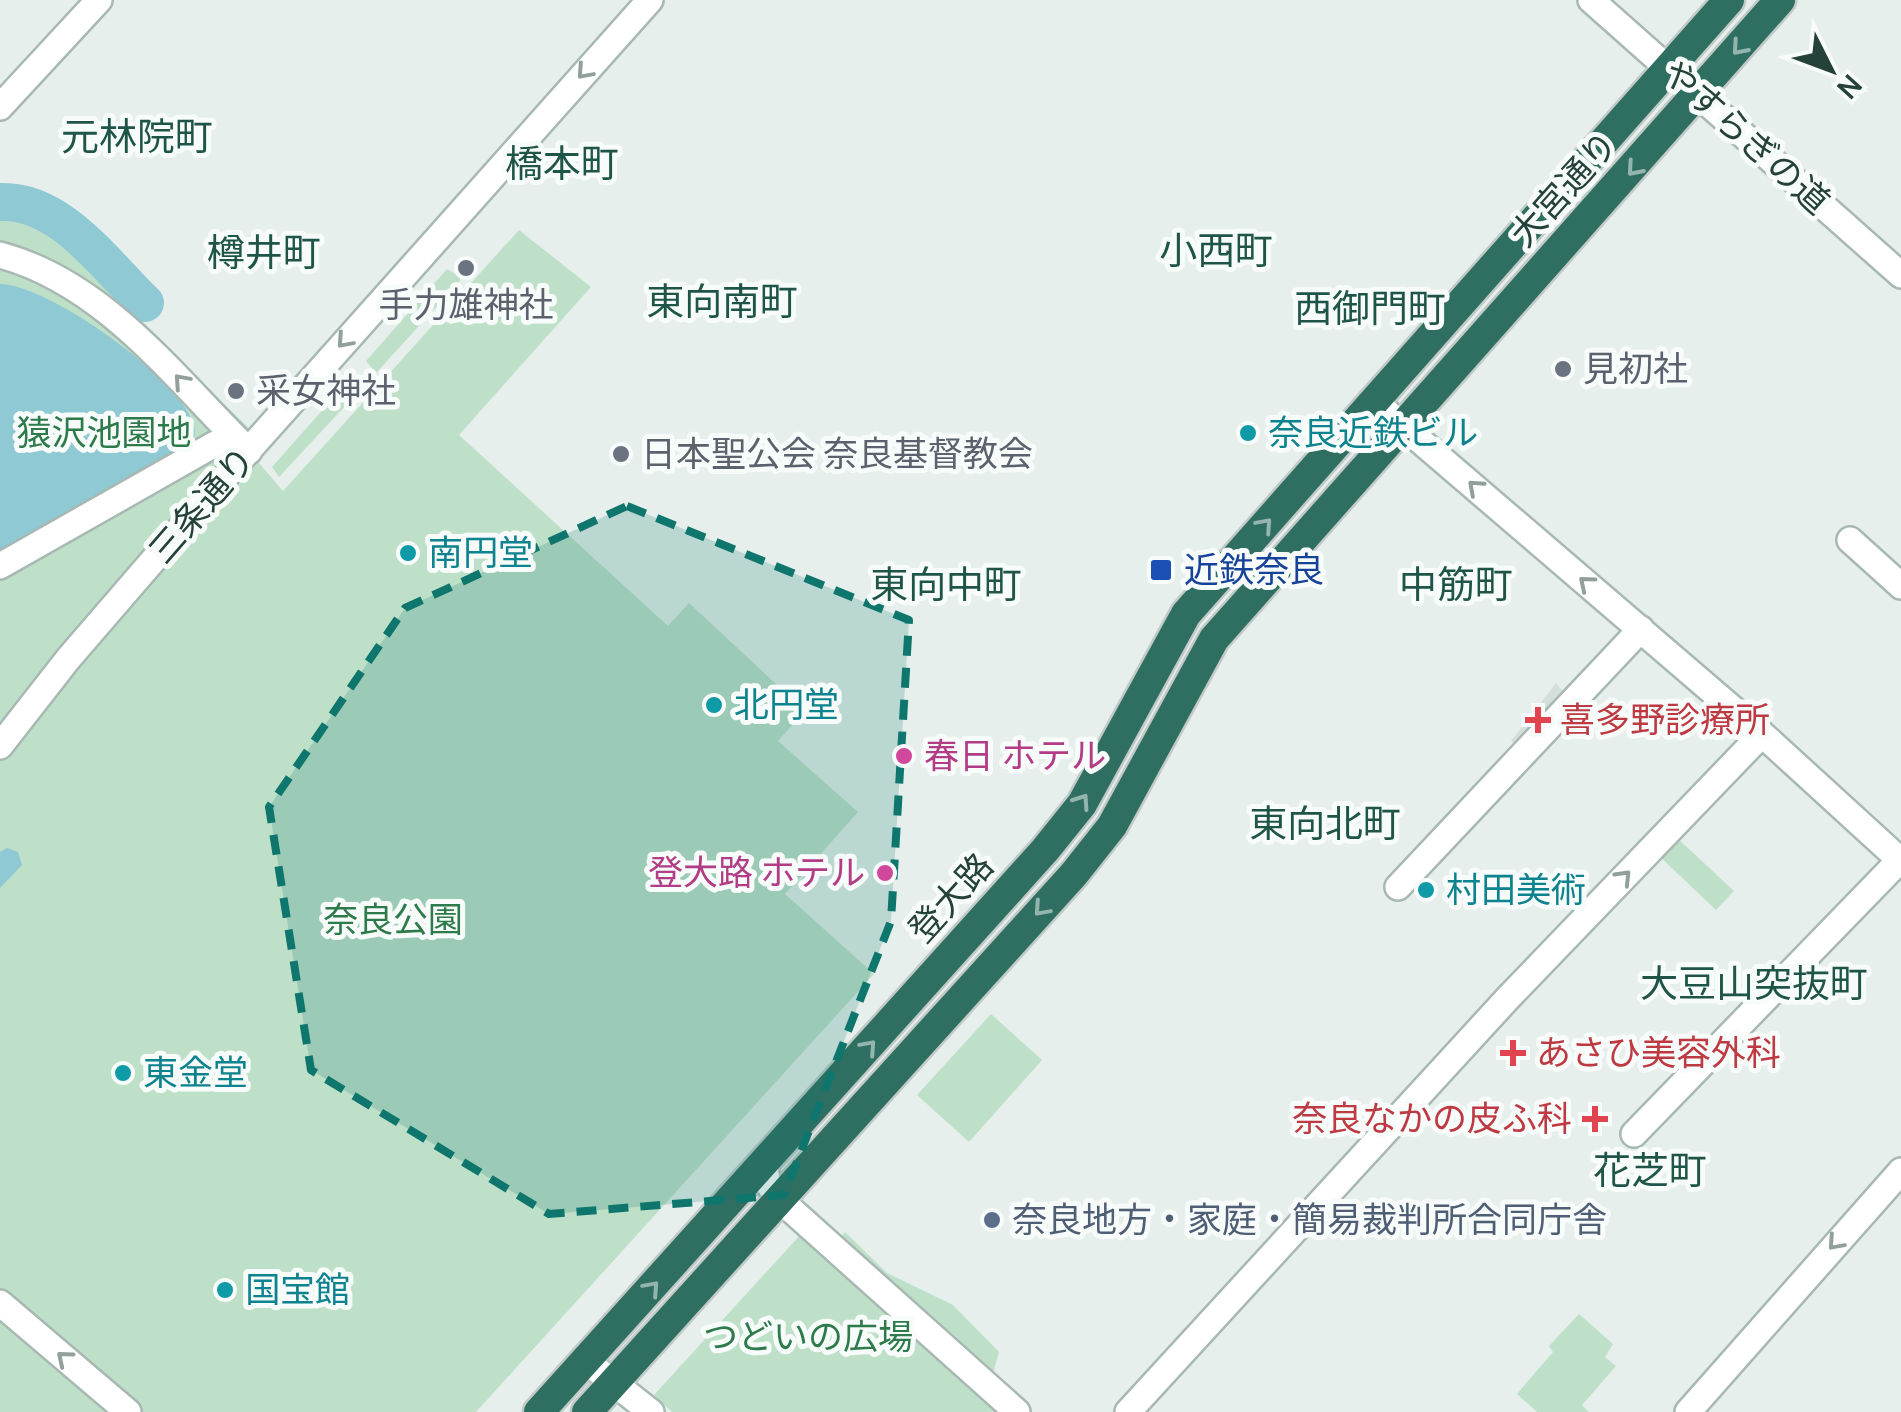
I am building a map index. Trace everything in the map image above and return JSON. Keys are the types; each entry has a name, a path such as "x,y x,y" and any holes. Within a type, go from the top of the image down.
{"highway":[{"name":"大宮通り","path":"1375,402 1729,0"},
{"name":"大宮通り","path":"1401,424 1780,0"},
{"name":"登大路","path":"540,1412 1045,850 1082,804 1186,614 1375,402"},
{"path":"588,1412 1074,874 1112,826 1214,640 1401,424"},
{"path":"1045,850 1074,874"}],"street":[{"path":"0,106 99,0"},
{"name":"三条通り","path":"0,746 68,659 249,451 650,0"},
{"name":"やすらぎの道","path":"1591,0 1901,275"},
{"path":"0,256 32,266 130,330 249,451"},
{"path":"1375,402 1762,734 1900,861 1634,1134"},
{"path":"0,566 215,444 249,451"},
{"path":"1850,540 1901,586"},
{"path":"1398,887 1641,629"},
{"path":"1128,1412 1508,998 1762,734"},
{"path":"765,1164 767,1182 778,1198 1017,1412"},
{"path":"1688,1412 1898,1181"},
{"path":"0,1304 128,1412"},
{"path":"586,1360 652,1412"}],"highlighted area":[{"path":"627,506 909,620 891,921 784,1195 549,1214 311,1070 269,807 405,608"}],"shaded area":[{"name":"喜多野診療所","path":"1556,683 1568,698 1522,751 1511,741"}],"green space":[{"name":"奈良公園","path":"0,198 39,202 52,210 156,306 138,322 249,428 259,463 283,491 519,230 591,287 459,435 668,626 689,603 805,711 778,741 858,812 785,894 874,974 476,1412 0,1412"},
{"path":"447,269 460,281 376,373 366,361"},
{"path":"349,380 360,390 279,477 272,467"},
{"path":"1674,835 1734,891 1716,910 1656,853"},
{"path":"991,1014 1042,1060 969,1142 917,1095"},
{"name":"つどいの広場","path":"845,1232 887,1273 953,1305 999,1352 992,1377 1031,1412 672,1412 654,1395 802,1233 828,1256"},
{"path":"1579,1314 1613,1344 1605,1357 1616,1366 1582,1405 1589,1412 1537,1412 1517,1394 1553,1352 1549,1346"}],"water":[{"path":"0,284 22,288 49,300 111,338 166,384 184,407 195,432 191,448 0,552"},
{"path":"7,848 18,852 22,865 0,888 0,852"}],"waterway":[{"path":"0,202 22,204 62,223 145,303"}],"place":[{"name":"手力雄神社","path":"466,268"},
{"name":"見初社","path":"1563,369"},
{"name":"采女神社","path":"236,391"},
{"name":"奈良近鉄ビル","path":"1248,433"},
{"name":"日本聖公会 奈良基督教会","path":"621,454"},
{"name":"南円堂","path":"408,553"},
{"name":"近鉄奈良","path":"1161,570"},
{"name":"北円堂","path":"714,705"},
{"name":"喜多野診療所","path":"1538,720"},
{"name":"春日 ホテル","path":"904,756"},
{"name":"登大路 ホテル","path":"885,873"},
{"name":"村田美術","path":"1426,890"},
{"name":"あさひ美容外科","path":"1513,1053"},
{"name":"東金堂","path":"123,1073"},
{"name":"奈良なかの皮ふ科","path":"1595,1119"},
{"name":"奈良地方・家庭・簡易裁判所合同庁舎","path":"992,1220"},
{"name":"国宝館","path":"225,1290"}],"district":[{"name":"元林院町","path":"137,137"},
{"name":"橋本町","path":"562,164"},
{"name":"小西町","path":"1216,251"},
{"name":"樽井町","path":"264,253"},
{"name":"東向南町","path":"722,302"},
{"name":"西御門町","path":"1370,309"},
{"name":"東向中町","path":"946,585"},
{"name":"中筋町","path":"1456,585"},
{"name":"東向北町","path":"1325,824"},
{"name":"大豆山突抜町","path":"1754,984"},
{"name":"花芝町","path":"1650,1171"}],"park label":[{"name":"猿沢池園地","path":"104,433"}]}
